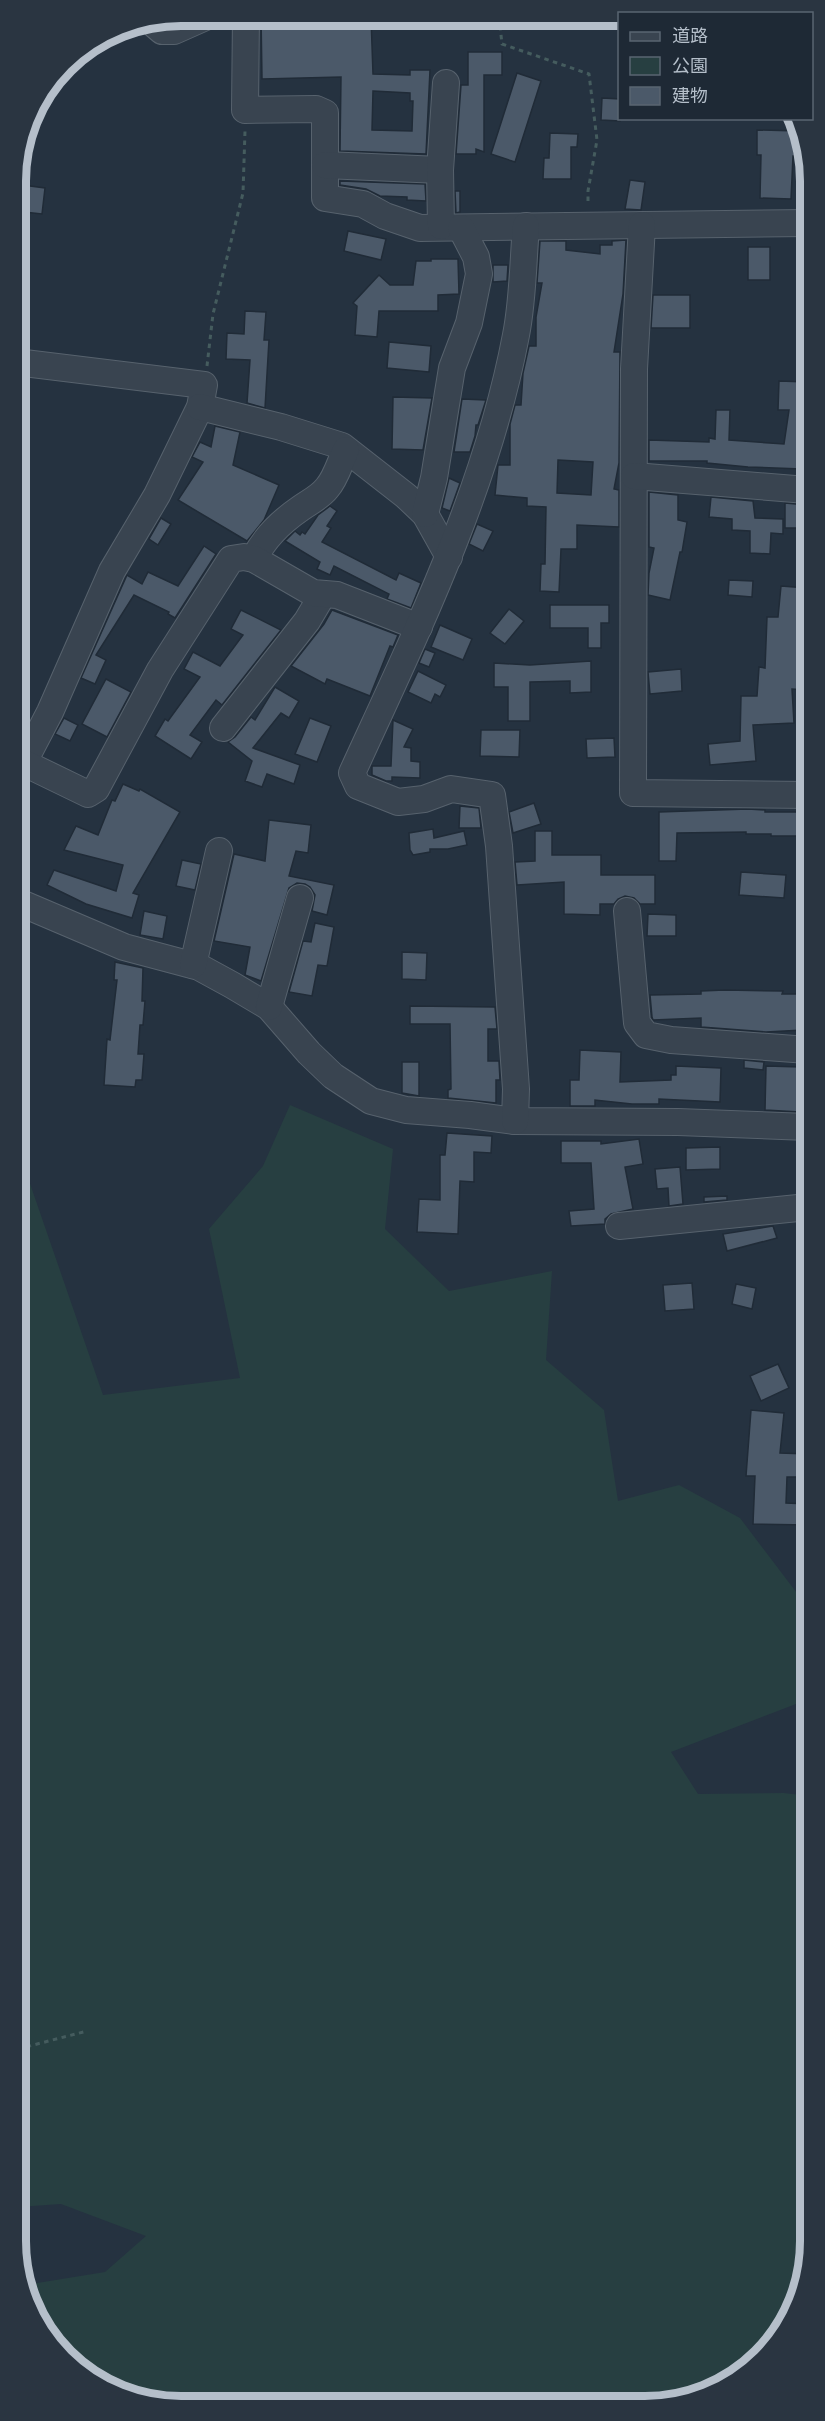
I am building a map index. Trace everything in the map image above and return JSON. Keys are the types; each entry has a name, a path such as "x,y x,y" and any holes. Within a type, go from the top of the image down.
{"street":[{"path":"158,27 162,31 174,31 185,26"},
{"path":"246,26 245,110 316,109 325,113 325,198 363,204 385,216 420,228 800,223"},
{"path":"425,514 434,478 452,368 469,323 479,274 476,257 451,227 440,170 446,83"},
{"path":"325,165 440,170"},
{"path":"642,225 634,369 633,793 800,795"},
{"path":"514,1121 516,1089 499,846 492,795 451,789 424,799 398,802 358,786 352,773 449,557 483,467 517,334 526,226"},
{"path":"26,364 202,396 281,428 342,446 406,496 425,514 449,557"},
{"path":"26,758 50,712 112,571 157,495 202,396"},
{"path":"254,559 261,543 328,487 346,450"},
{"path":"634,476 800,489"},
{"path":"26,772 87,794 96,789 160,670 231,559 244,557 254,559 314,593 337,595 419,627"},
{"path":"223,728 307,621 323,594"},
{"path":"193,965 219,850"},
{"path":"268,1007 300,898"},
{"path":"26,905 124,947 193,965 268,1007 333,1076 370,1101 406,1110 470,1114 514,1121 678,1122 800,1127"},
{"path":"627,911 637,1023 646,1035 671,1040 800,1049"},
{"path":"619,1226 800,1208"}],"path":[{"path":"501,26 502,44 589,74 597,140 588,191 588,225"},
{"path":"202,396 213,314 243,193 245,110"},
{"path":"26,2047 87,2031"}],"green space":[{"path":"290,1105 393,1149 385,1229 449,1291 552,1271 546,1360 604,1410 618,1501 679,1485 740,1518 799,1596 799,1703 671,1752 698,1794 799,1795 799,2251 797,2271 784,2309 761,2343 739,2364 704,2384 675,2393 645,2396 180,2396 150,2393 112,2380 86,2364 57,2335 41,2309 34,2290 32,2284 105,2272 146,2236 61,2204 26,2206 26,1172 103,1395 240,1378 209,1229 263,1166"}],"building":[{"path":"261,26 371,26 373,74 410,75 410,70 430,70 426,154 340,151 341,77 262,79","holes":["373,91 410,93 410,101 413,101 412,131 372,130"]},
{"path":"468,52 502,52 502,75 484,75 484,152 476,149 476,154 456,154 461,85 468,85"},
{"path":"517,73 541,81 515,162 491,154"},
{"path":"602,98 618,99 618,120 620,121 601,120"},
{"path":"757,130 791,131 797,152 797,156 793,156 791,199 760,198 761,155 757,155"},
{"path":"550,133 578,134 577,147 571,147 571,179 543,179 544,158 549,158"},
{"path":"630,180 645,182 641,210 625,209"},
{"path":"340,181 425,184 426,201 407,200 407,197 380,196 366,189 340,185"},
{"path":"26,185 45,188 42,214 26,212"},
{"path":"455,191 460,191 460,212 456,213"},
{"path":"348,231 386,239 381,260 344,251"},
{"path":"626,240 623,294 614,352 620,352 619,463 614,489 619,490 619,527 577,525 577,549 561,549 559,592 540,591 541,564 545,564 546,507 527,506 527,498 495,495 498,465 510,465 510,424 515,405 521,405 523,373 529,346 536,346 536,317 542,283 537,283 540,241 566,241 566,250 600,254 600,245 612,245 612,241","holes":["558,460 593,462 591,495 557,493"]},
{"path":"748,247 770,247 770,280 748,280"},
{"path":"431,259 458,259 459,294 438,295 438,311 379,311 377,337 355,335 357,306 353,303 379,275 390,285 413,285 416,261 431,261"},
{"path":"493,265 508,265 507,281 493,282"},
{"path":"653,295 690,295 690,328 651,328"},
{"path":"245,311 266,312 264,340 269,340 265,408 247,403 250,360 226,359 227,333 244,334"},
{"path":"389,342 431,346 429,372 387,368"},
{"path":"779,381 800,382 800,469 748,467 707,463 707,461 649,461 649,440 709,442 709,438 715,439 716,410 730,410 729,440 784,444 789,410 778,410"},
{"path":"393,397 432,398 423,450 392,449"},
{"path":"462,399 486,400 478,425 476,425 470,452 454,452"},
{"path":"215,426 240,432 233,465 279,485 264,520 247,541 178,500 203,462 192,457 200,442 211,447"},
{"path":"449,478 460,483 450,511 442,508"},
{"path":"649,492 678,495 678,520 687,522 670,600 648,595 654,548 649,547"},
{"path":"711,497 753,501 755,518 783,519 783,534 771,533 770,554 750,553 750,531 732,530 732,519 709,517"},
{"path":"785,503 800,504 800,528 785,528"},
{"path":"330,506 337,511 327,526 331,528 322,542 396,580 399,573 421,583 411,608 387,599 389,594 334,566 330,575 317,569 320,562 285,541 295,531 300,535 302,532 305,534 318,515"},
{"path":"161,518 171,524 158,545 149,539"},
{"path":"477,524 493,531 483,551 469,544"},
{"path":"204,546 216,554 175,618 168,614 169,612 134,595 96,655 106,660 95,684 81,678 127,575 142,584 148,572 178,586"},
{"path":"729,580 753,581 752,597 728,595"},
{"path":"781,586 800,587 800,690 792,689 794,723 753,725 756,761 710,765 708,744 740,741 741,696 757,696 759,667 765,668 767,617 778,617"},
{"path":"550,605 609,605 609,623 601,623 601,648 588,648 588,628 550,628"},
{"path":"509,609 524,621 505,644 490,633"},
{"path":"241,610 281,630 222,705 216,700 190,735 202,742 191,759 155,736 165,719 168,721 200,677 184,669 193,652 220,666 243,635 231,629"},
{"path":"332,610 398,635 393,647 390,646 370,696 327,679 325,684 291,666 324,624"},
{"path":"440,625 472,639 463,660 431,647"},
{"path":"425,649 435,653 429,667 419,663"},
{"path":"591,661 591,692 570,693 570,681 530,682 530,721 508,721 508,687 494,687 494,663 530,665"},
{"path":"681,669 682,691 650,694 648,672"},
{"path":"418,671 446,685 440,697 435,694 431,703 408,692"},
{"path":"106,679 131,692 107,737 82,724"},
{"path":"275,687 299,701 289,718 281,713 253,748 300,765 294,784 267,774 262,787 245,781 252,761 228,742 251,717 255,720"},
{"path":"64,718 78,725 70,741 55,734"},
{"path":"310,718 331,726 317,762 295,754"},
{"path":"393,720 413,729 404,747 411,748 411,761 420,762 420,778 392,777 392,781 386,781 372,775 372,766 391,766"},
{"path":"481,730 520,730 519,757 480,756"},
{"path":"614,738 615,757 587,758 586,739"},
{"path":"123,784 139,791 140,789 180,812 133,893 139,895 132,918 86,904 47,885 54,870 116,891 123,865 64,850 76,826 98,835 112,800 115,801"},
{"path":"534,803 541,824 513,833 509,812"},
{"path":"460,806 479,808 481,828 459,828"},
{"path":"748,809 765,810 765,812 800,812 800,836 771,836 771,834 746,834 746,832 677,833 676,861 659,861 659,812"},
{"path":"269,820 311,825 308,853 296,851 289,876 334,885 327,915 312,911 315,895 310,887 297,883 289,888 261,981 245,975 250,947 214,941 234,854 265,861"},
{"path":"433,829 434,838 464,831 467,845 448,849 430,849 430,852 413,855 410,850 409,833"},
{"path":"535,831 552,831 552,855 601,855 601,875 655,875 655,904 640,904 634,898 625,896 614,904 600,904 600,915 564,914 564,882 517,885 515,862 535,861"},
{"path":"182,860 201,864 195,890 176,886"},
{"path":"741,872 786,875 784,898 739,895"},
{"path":"144,911 167,916 163,939 140,935"},
{"path":"648,914 676,915 676,936 647,936"},
{"path":"315,923 334,927 327,966 318,965 312,996 289,992 303,941 311,942"},
{"path":"402,952 427,953 426,980 402,979"},
{"path":"115,962 143,968 142,1001 145,1001 143,1025 140,1025 138,1054 144,1054 142,1080 136,1080 135,1087 104,1085 107,1039 110,1040 117,980 114,980"},
{"path":"701,991 783,991 782,994 800,994 800,1030 766,1032 701,1027 701,1018 653,1020 650,995 701,994"},
{"path":"410,1006 495,1007 497,1029 488,1029 488,1061 499,1061 500,1080 496,1080 496,1103 448,1098 448,1090 451,1089 450,1024 410,1024"},
{"path":"580,1050 621,1052 620,1082 671,1080 671,1075 676,1075 676,1066 721,1068 720,1102 659,1099 659,1104 632,1104 595,1100 595,1106 570,1106 570,1080 579,1080"},
{"path":"744,1060 764,1062 763,1070 744,1068"},
{"path":"402,1062 419,1062 419,1096 402,1093"},
{"path":"766,1066 800,1067 800,1112 765,1110"},
{"path":"447,1133 492,1136 491,1153 474,1152 474,1182 460,1181 458,1234 417,1232 419,1199 440,1200 440,1155 445,1155"},
{"path":"639,1139 643,1164 625,1167 633,1209 611,1214 605,1219 605,1224 571,1226 569,1211 594,1209 591,1163 561,1163 561,1141 601,1141 601,1144"},
{"path":"720,1147 720,1169 686,1170 686,1148"},
{"path":"680,1167 683,1204 669,1206 668,1188 657,1189 655,1169"},
{"path":"727,1196 727,1200 704,1202 704,1197"},
{"path":"773,1226 777,1238 727,1251 723,1234"},
{"path":"692,1283 694,1309 665,1311 663,1285"},
{"path":"736,1284 756,1288 752,1309 732,1304"},
{"path":"778,1364 789,1388 761,1401 750,1376"},
{"path":"751,1410 784,1413 780,1453 799,1454 799,1477 787,1477 786,1503 799,1504 799,1525 753,1524 755,1476 746,1476"}]}
